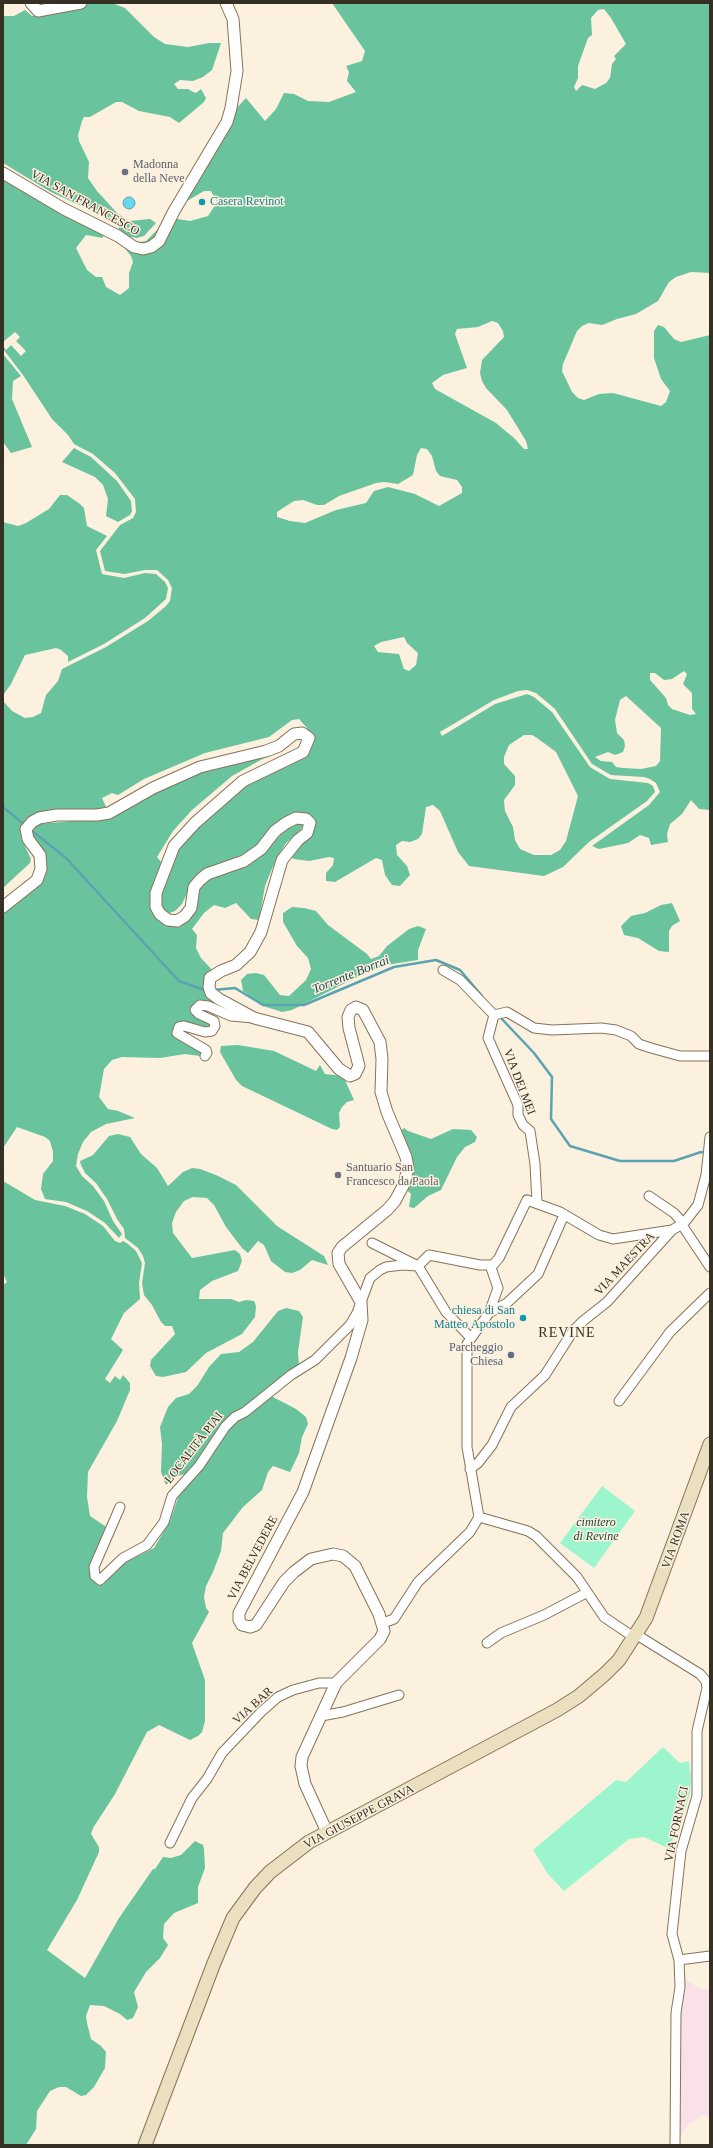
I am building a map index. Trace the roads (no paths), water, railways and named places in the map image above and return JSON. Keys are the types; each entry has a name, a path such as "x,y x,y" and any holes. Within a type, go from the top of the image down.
{"main road":[{"name":"VIA ROMA","path":"636,1636 646,1618 673,1550 710,1444"},
{"name":"VIA GIUSEPPE GRAVA","path":"145,2145 208,1977 233,1918 255,1888 270,1872 291,1854 327,1832 557,1710 600,1679 619,1660 636,1636"}],"street":[{"path":"31,3 38,11 81,3"},
{"name":"VIA SAN FRANCESCO","path":"3,173 64,210 102,227 134,247 143,249 152,247 158,241 174,211 227,122 231,108 237,71 233,19 226,3"},
{"path":"3,907 37,880 42,869 40,855 28,839 26,829 32,822 39,818 57,815 98,815 109,813 153,788 200,767 266,751 279,746 294,734 302,733 309,738 303,752 243,781 195,823 174,846 156,893 156,907 160,914 168,920 177,920 185,916 191,908 194,887 207,874 244,861 261,849 275,831 296,818 306,819 310,823 307,833 298,840 282,860 261,932 250,952 236,965 221,971 210,978 210,990 254,1018"},
{"path":"443,970 460,980 496,1015 507,1012 534,1028 552,1030 601,1028 616,1030 631,1036 639,1044 651,1048 680,1056 710,1056"},
{"path":"205,1056 207,1053 206,1050 177,1033 179,1027 184,1026 205,1032 212,1031 215,1026 214,1021 199,1014 195,1010 200,1005 208,1006 230,1016 254,1018 308,1032 339,1069 350,1076 355,1074 359,1066 349,1028 348,1017 351,1010 356,1007 364,1010 380,1042 382,1059 381,1092 387,1112 406,1157 408,1168 404,1184 395,1201 387,1210 342,1247 338,1253 339,1264 361,1302"},
{"name":"VIA DEI MEI","path":"496,1015 488,1038 518,1105 518,1115 523,1125 530,1131 535,1164 537,1203"},
{"name":"VIA MAESTRA","path":"470,1468 478,1463 492,1444 511,1407 545,1375 573,1331 583,1321 608,1302 672,1230 683,1224 698,1205 706,1175 710,1137"},
{"path":"649,1196 674,1213 683,1224 710,1267"},
{"path":"361,1302 370,1278 380,1270 402,1265 418,1266 429,1255 490,1265 496,1263 527,1200 564,1215 598,1235 613,1239 672,1230"},
{"path":"489,1313 507,1303 538,1274 564,1215"},
{"path":"372,1243 418,1266 446,1312 471,1338"},
{"path":"327,1832 304,1784 301,1766 302,1757 336,1684 380,1638 384,1631 383,1623 394,1619 418,1582 470,1532 479,1517 467,1446 466,1364 467,1344 489,1313 498,1288 490,1265"},
{"path":"619,1401 670,1332 710,1293"},
{"name":"LOCALITÀ PIAI","path":"120,1507 94,1567 95,1576 100,1580 123,1558 147,1545 164,1522 172,1496 199,1466 230,1422 264,1398 291,1375 315,1360 350,1325 361,1302"},
{"name":"VIA BELVEDERE","path":"361,1302 362,1320 351,1358 303,1492 238,1613 239,1620 242,1625 250,1627 256,1625 284,1582 294,1572 311,1559 333,1554 343,1556 355,1566 383,1623"},
{"name":"VIA FORNACI","path":"479,1517 528,1531 536,1536 577,1577 586,1593 604,1617 708,1680 707,1692 697,1731 697,1796 681,1851 672,1934 679,1960 680,1987 676,2012 674,2145"},
{"path":"486,1643 501,1634 544,1615 586,1593"},
{"name":"VIA BAR","path":"170,1843 192,1798 207,1779 222,1753 261,1712 278,1697 293,1690 319,1683 336,1684"},
{"path":"321,1716 344,1712 398,1695"},
{"path":"679,1960 710,1956"}],"water":[{"path":"131,197 134,198 134,208 127,209 124,208 123,201 124,198"}],"waterway":[{"name":"Torrente Borrai","path":"3,807 25,825"},
{"name":"Torrente Borrai","path":"31,830 66,858 179,981 207,991"},
{"name":"Torrente Borrai","path":"213,990 235,988 263,1005 304,1005 394,967 436,960 460,970 482,996"},
{"name":"Torrente Borrai","path":"500,1017 534,1053 552,1077 551,1119 570,1146 620,1161 674,1161 701,1152 706,1153"}],"place":[{"name":"Madonna della Neve","path":"125,172"},
{"name":"Casera Revinot","path":"202,202"},
{"name":"Santuario San Francesco da Paola","path":"338,1175"},
{"name":"chiesa di San Matteo Apostolo","path":"523,1318"},
{"name":"Parcheggio Chiesa","path":"511,1355"}],"district":[{"name":"REVINE","path":"567,1333"}],"park label":[{"name":"cimitero di Revine","path":"596,1530"}]}
